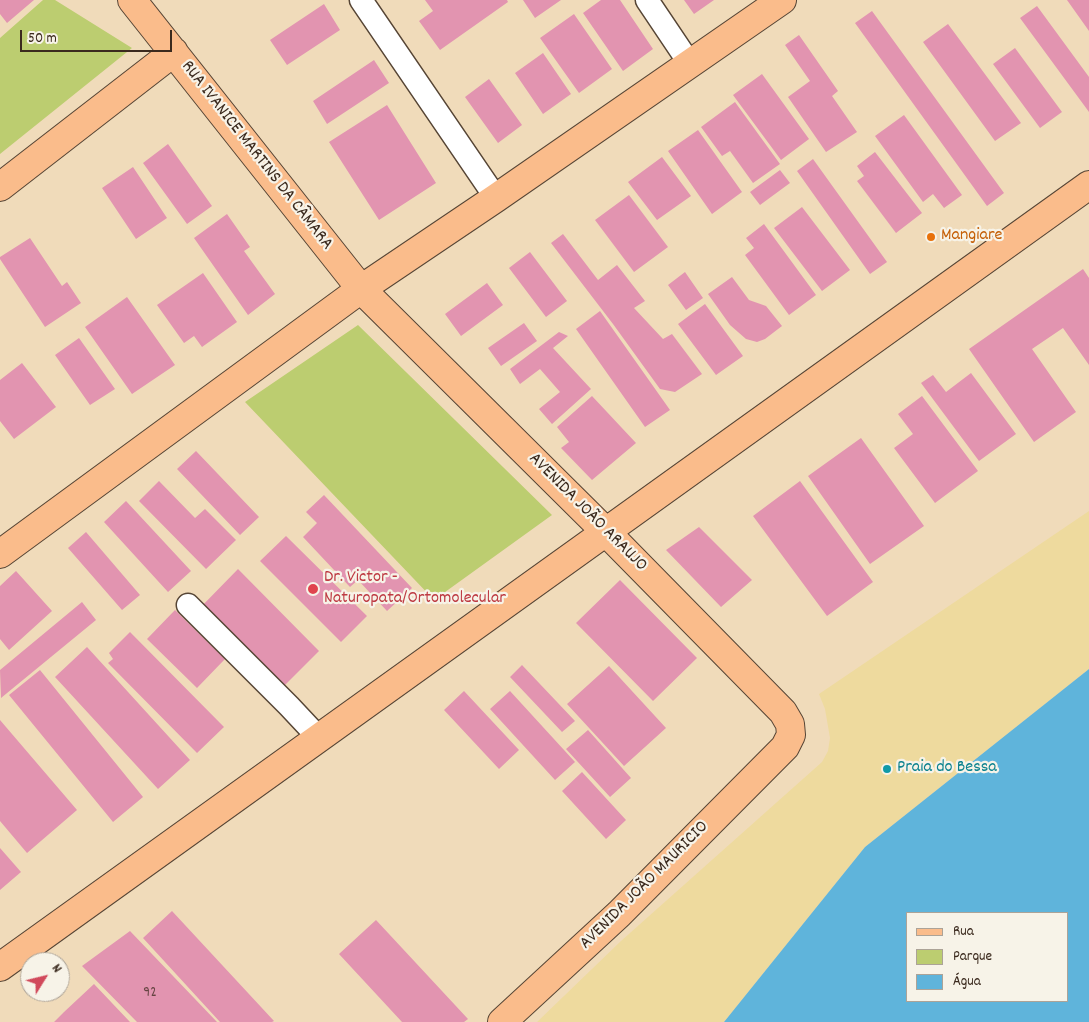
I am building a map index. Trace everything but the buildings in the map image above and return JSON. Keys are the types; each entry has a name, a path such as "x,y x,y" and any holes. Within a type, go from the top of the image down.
{"main road":[{"name":"RUA IVANICE MARTINS DA CÂMARA","path":"132,0 361,289"},
{"path":"0,554 361,289 782,0"},
{"path":"0,187 174,52"},
{"path":"0,967 1089,185"},
{"name":"AVENIDA JOÃO ARAUJO","path":"361,289 606,532 783,712 790,724 792,735 785,747"},
{"name":"AVENIDA JOÃO MAURICIO","path":"502,1022 619,914 785,747"}],"street":[{"path":"361,0 496,198"},
{"path":"646,0 690,64"},
{"path":"188,605 319,738"}],"green space":[{"path":"43,0 55,0 132,48 0,154 0,38"},
{"path":"358,325 552,515 434,600 245,402"}],"sand":[{"name":"Praia do Bessa","path":"1089,511 1089,669 865,847 724,1022 537,1022 621,941 822,762 828,751 830,738 825,709 819,694"}],"water":[{"path":"1089,669 1089,1022 724,1022 865,847"}],"place":[{"name":"Mangiare","path":"931,237"},
{"name":"Dr. Victor - Naturopata/Ortomolecular","path":"313,589"},
{"name":"Praia do Bessa","path":"887,769"}]}
